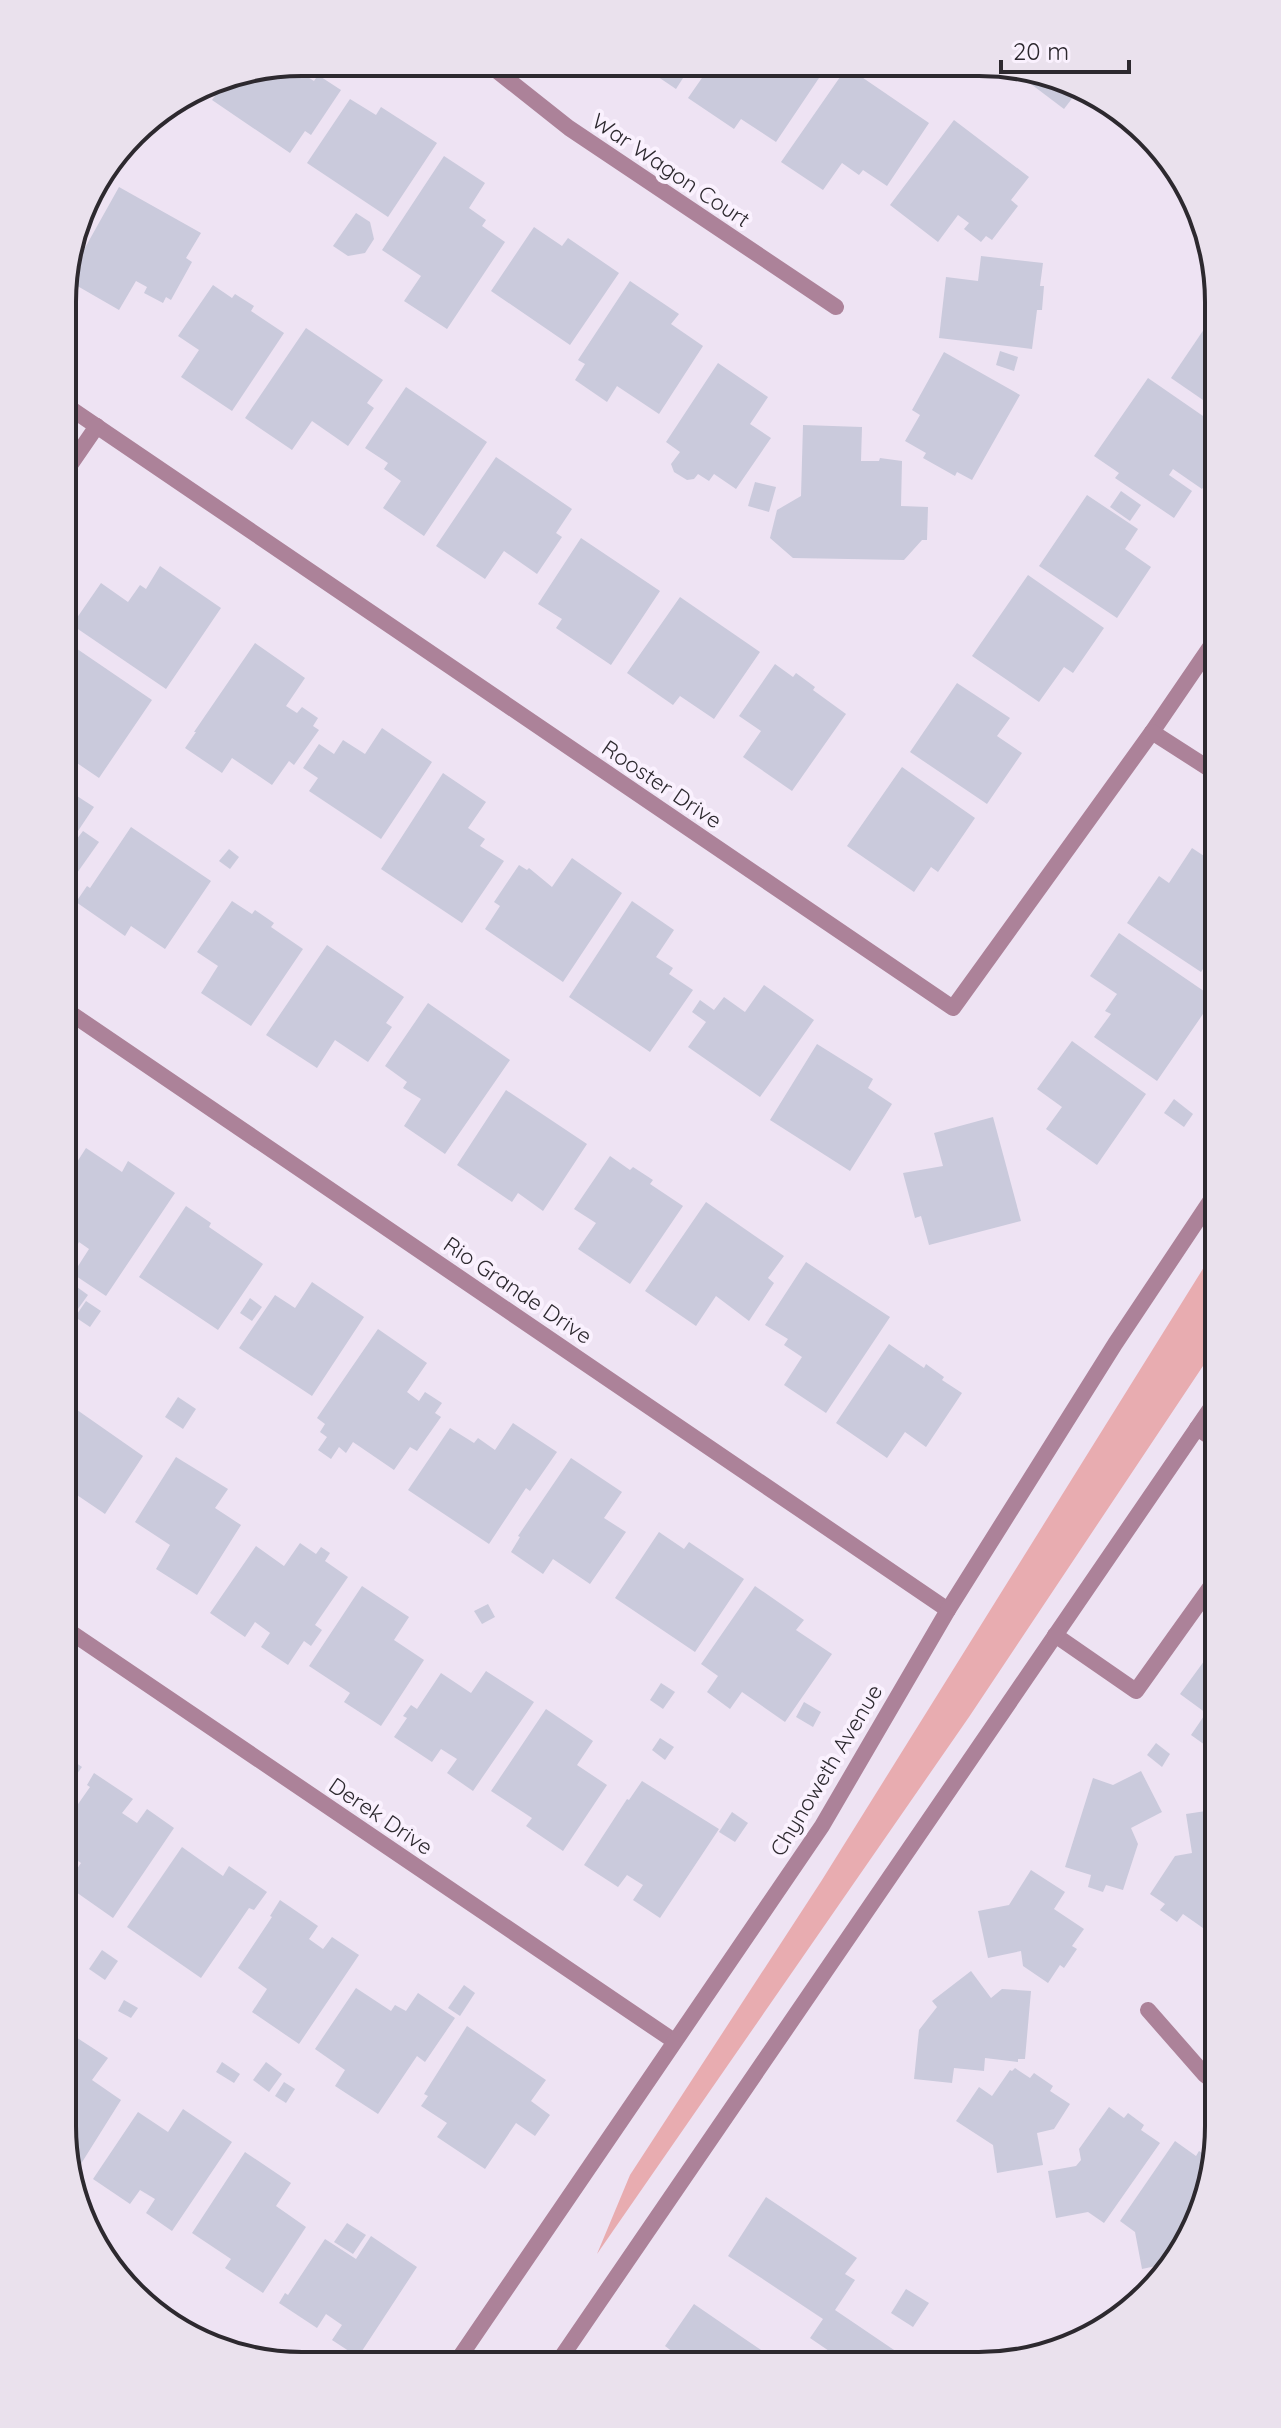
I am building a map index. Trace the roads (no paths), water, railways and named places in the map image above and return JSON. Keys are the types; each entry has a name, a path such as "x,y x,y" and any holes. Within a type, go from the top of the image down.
{"street":[{"name":"War Wagon Court","path":"503,76 569,128 836,307"},
{"name":"Rooster Drive","path":"76,412 953,1008 1152,732"},
{"path":"76,457 97,426"},
{"path":"1205,654 1152,732 1205,766"},
{"name":"Rio Grande Drive","path":"76,1017 948,1610"},
{"name":"Chynoweth Avenue","path":"463,2352 822,1826 948,1610 1115,1344 1205,1209"},
{"path":"565,2352 1205,1416"},
{"path":"1197,1428 1205,1433"},
{"path":"1055,1635 1136,1691 1205,1595"},
{"name":"Derek Drive","path":"76,1636 674,2041"},
{"path":"1148,2010 1205,2075"}]}
